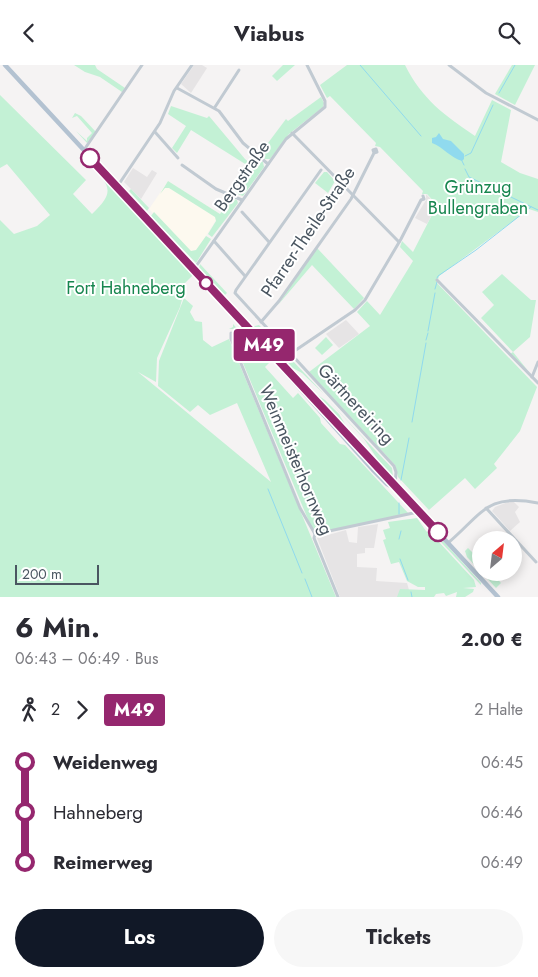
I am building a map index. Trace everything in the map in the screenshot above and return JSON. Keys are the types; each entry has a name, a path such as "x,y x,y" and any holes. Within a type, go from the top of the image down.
{"main road":[{"path":"4,65 498,597"}],"street":[{"path":"84,151 142,65"},
{"path":"118,187 155,132 177,88 192,65"},
{"name":"Bergstraße","path":"194,269 292,133 323,108 326,103 307,65"},
{"path":"449,65 486,93 538,119"},
{"path":"215,107 239,70"},
{"path":"177,88 215,107 224,116 243,143 268,164"},
{"path":"155,132 164,145 178,158"},
{"path":"292,133 399,242"},
{"name":"Pfarrer-Theile-Straße","path":"261,322 280,301 353,195 374,153"},
{"path":"182,165 216,189 242,200"},
{"name":"Gärtnereiring","path":"321,170 245,276 235,293 394,466 396,473 395,488"},
{"path":"290,354 356,309 365,300 421,200"},
{"path":"242,212 269,243"},
{"path":"214,241 245,276"},
{"path":"437,280 538,383"},
{"name":"Weinmeisterhornweg","path":"231,333 231,339 300,508 315,534 314,538 338,597"},
{"path":"532,377 538,362"},
{"path":"448,543 486,509 510,499 521,499 538,503"},
{"path":"486,509 536,562"},
{"path":"315,534 418,512"}],"shaded area":[{"path":"194,65 202,65 207,68 191,93 181,84"},
{"path":"133,168 147,177 152,170 157,173 141,199 124,182"},
{"path":"168,181 220,214 193,256 149,209"},
{"path":"426,194 437,205 427,224 415,218 426,200"},
{"path":"346,320 359,334 339,348 326,334"},
{"path":"508,502 514,502 519,507 515,512 520,522 510,531 492,511 495,507"},
{"path":"378,524 374,548 365,548 365,553 357,554 357,567 377,568 376,581 407,583 411,597 340,597 317,538 346,530 349,542 357,543 358,527"}],"green space":[{"path":"74,65 95,65 97,69 125,88 122,92 100,77 85,72"},
{"path":"283,65 295,65 277,81 272,76"},
{"name":"Grünzug Bullengraben","path":"347,65 405,65 426,97 453,121 475,136 492,100 511,110 501,162 520,173 538,179 538,212 529,209 439,276 437,283 537,387 520,431 494,464 497,468 475,489 465,478 429,510 398,477 395,465 309,372 370,326 357,312 367,301 380,315 413,261 400,247 402,241 413,252 437,205 427,194 422,194 423,191 380,147 375,146 376,143 330,96 327,98 320,85"},
{"path":"512,65 535,65 515,105 495,94"},
{"name":"Fort Hahneberg","path":"0,95 86,180 73,194 92,214 105,199 107,187 105,182 87,162 90,160 193,275 182,286 185,288 180,307 157,358 156,382 138,372 271,482 237,403 210,415 198,405 190,412 158,386 159,361 184,298 193,306 190,312 195,321 202,322 203,340 212,347 229,339 336,597 0,597 0,220 14,234 37,226 50,215 7,164 0,168"},
{"path":"321,97 324,103 323,107 289,134 270,159 265,159 259,155 286,119 288,121"},
{"path":"171,106 207,118 209,116 245,159 251,164 256,158 263,162 264,167 243,196 234,193 250,167 191,130 177,153 172,148 186,126 168,114"},
{"path":"75,113 81,116 96,132 87,143 76,131 87,141 87,138 92,133 77,116 72,118"},
{"path":"324,172 327,172 335,181 328,193 315,183"},
{"path":"168,181 220,214 231,198 237,200 238,203 212,237 208,234 216,221 215,217 169,188 165,188 160,194"},
{"path":"131,189 149,208 147,211 129,191"},
{"path":"154,212 191,251 196,250 206,236 211,239 196,263 151,216"},
{"path":"317,248 364,298 354,309 312,265 278,305"},
{"path":"200,264 227,293 225,295 199,268"},
{"path":"502,274 531,300 536,300 530,337 513,352 481,318 494,305 482,292"},
{"path":"233,324 269,363 265,367 293,398 298,393 340,444 345,445 409,514 319,532 312,529 233,339 237,334 234,329 229,329 233,327"},
{"path":"259,325 324,394 302,373 283,363 251,327"},
{"path":"326,337 333,345 322,355 315,348"},
{"path":"513,352 529,372 510,354"},
{"path":"287,367 307,388 325,400 339,414 352,436"},
{"path":"326,398 392,468 393,477 391,479 364,439"},
{"path":"417,518 426,531 438,541 472,578 476,587 463,588 474,589 473,592 465,597 456,597 457,592 446,596 444,593 436,594 434,597 397,597 400,589 425,590 425,587 418,587 407,581 399,562 391,564 383,540 386,539 383,530 390,528 388,522"},
{"path":"443,541 472,575 441,542"},
{"path":"468,548 472,552 472,562 467,557 465,551"},
{"path":"489,581 499,581 501,583 496,588"}],"water":[{"path":"439,133 443,139 451,141 464,154 462,161 432,143 432,138 436,137"}],"waterway":[{"path":"360,65 421,136"},
{"path":"499,93 515,65"},
{"path":"465,156 471,153 493,105"},
{"path":"462,161 464,165"},
{"path":"465,169 469,177 538,210"},
{"path":"437,278 531,207"},
{"path":"435,289 437,282"},
{"path":"428,331 435,293"},
{"path":"426,340 428,333"},
{"path":"412,422 426,343"},
{"path":"401,480 409,438"},
{"path":"268,489 302,573"},
{"path":"399,503 399,514"},
{"path":"399,539 401,531"},
{"path":"400,559 408,580"},
{"path":"305,579 312,597"},
{"path":"411,592 412,597"}],"bus line":[{"name":"M49","path":"90,158 394,487 438,532"}]}
